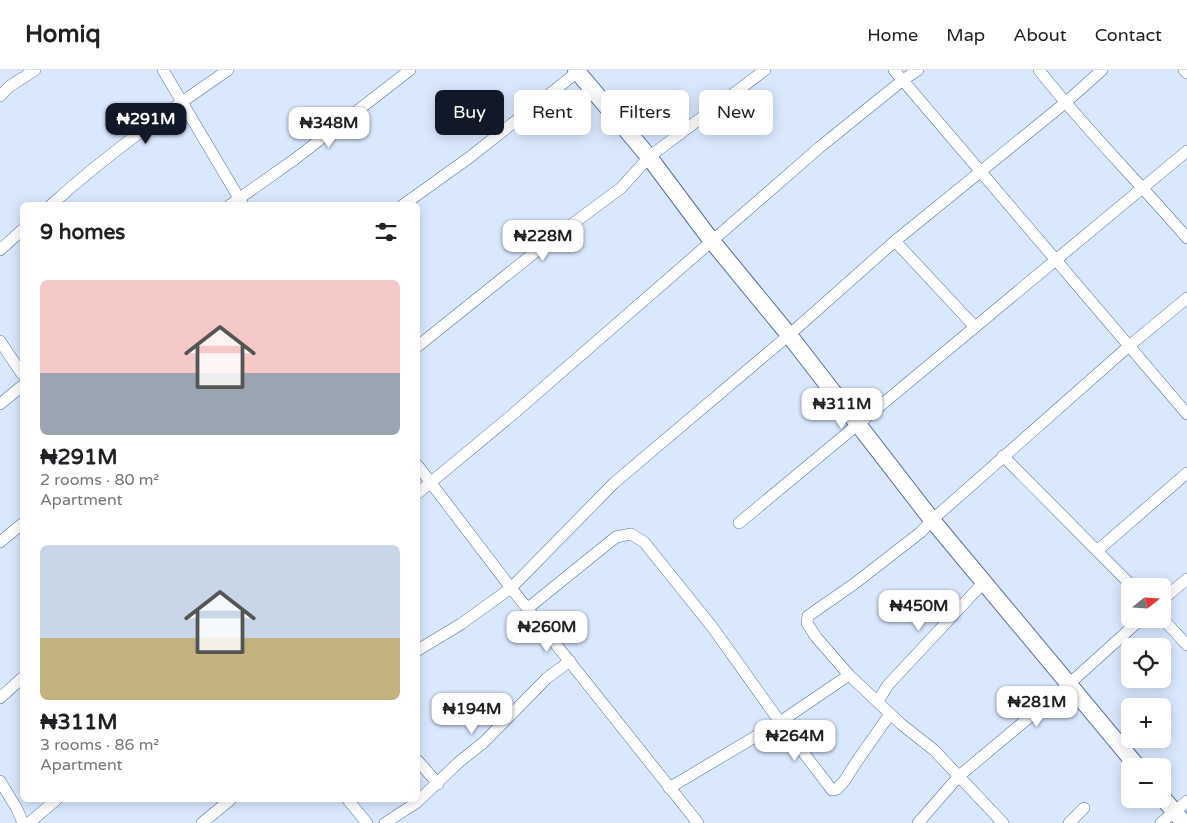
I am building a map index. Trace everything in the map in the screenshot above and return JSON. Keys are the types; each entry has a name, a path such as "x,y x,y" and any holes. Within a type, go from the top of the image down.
{"street":[{"path":"0,96 10,86 36,70"},
{"path":"162,70 182,102 236,202"},
{"path":"54,202 83,176 228,70"},
{"path":"238,202 410,70"},
{"path":"420,344 544,245 621,188 649,157 765,70"},
{"path":"894,70 1187,414"},
{"path":"420,491 519,409 820,147 918,70"},
{"path":"1040,70 1065,103 1143,187 1187,238"},
{"path":"420,649 461,624 511,588 614,483 789,335 896,241 1065,103 1102,70"},
{"path":"1184,70 1187,73"},
{"path":"407,202 470,157 578,71 649,157 711,240 789,335 932,520 1130,758"},
{"path":"739,523 1187,151"},
{"path":"0,250 20,232"},
{"path":"896,241 975,327"},
{"path":"1003,823 934,750 890,714 849,675 816,636 808,623 808,616 854,584 921,532 1003,456 1187,298"},
{"path":"0,341 20,371"},
{"path":"0,404 20,388"},
{"path":"1003,456 1124,578"},
{"path":"420,469 511,588 698,823"},
{"path":"1098,550 1187,472"},
{"path":"0,542 20,526"},
{"path":"528,608 616,537 631,534 644,542 713,628 780,722 832,790 837,789 845,780 854,764 890,714"},
{"path":"1171,592 1187,579"},
{"path":"878,701 888,685 984,582"},
{"path":"918,823 959,776 1069,684 1131,628"},
{"path":"1171,628 1187,645"},
{"path":"420,800 459,762 484,742 547,678 570,661"},
{"path":"669,788 780,722 849,675"},
{"path":"0,698 20,680"},
{"path":"420,763 438,784"},
{"path":"0,781 24,823"},
{"path":"29,823 54,802"},
{"path":"202,823 228,802"},
{"path":"350,802 365,822"},
{"path":"385,823 417,802"},
{"path":"1161,823 1182,812 1171,804"},
{"path":"1068,823 1084,808"}]}
